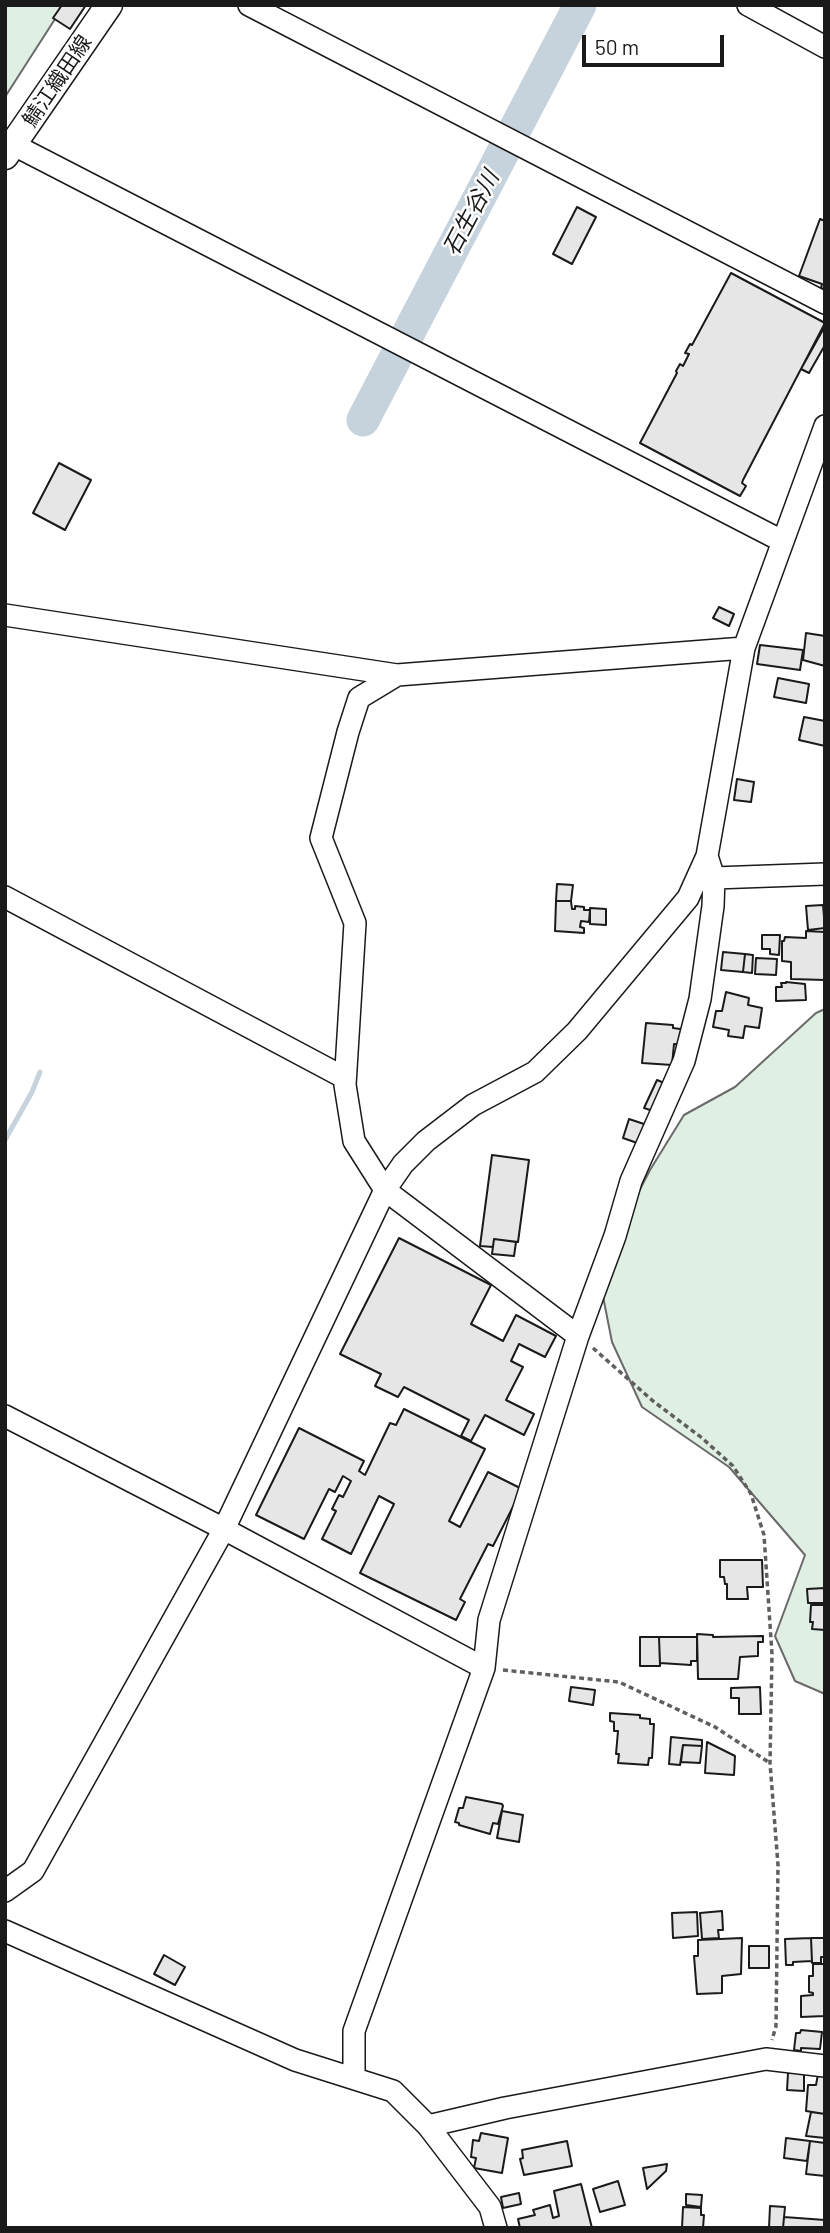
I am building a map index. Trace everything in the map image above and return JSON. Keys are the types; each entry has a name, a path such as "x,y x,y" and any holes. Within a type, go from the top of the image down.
{"main road":[{"name":"鯖江織田線","path":"9,150 109,5"}],"street":[{"path":"248,5 825,303"},
{"path":"748,5 825,47"},
{"path":"9,150 782,541"},
{"path":"5,1891 33,1871 224,1529 385,1190 403,1164 473,1105 535,1072 577,1031 688,898 708,856 744,648 825,426"},
{"path":"5,615 397,675 744,648"},
{"path":"397,675 359,698 321,838 355,923 345,1078 354,1141 385,1190 578,1336"},
{"path":"354,2077 354,2031 484,1668 489,1620 578,1336 615,1236 631,1181 684,1060 700,999 714,878 708,856"},
{"path":"714,878 825,874"},
{"path":"5,897 345,1078"},
{"path":"5,1416 484,1668"},
{"path":"5,1931 295,2060 393,2091 428,2126 490,2207 495,2228"},
{"path":"428,2126 505,2108 766,2059 825,2066"}],"path":[{"path":"578,1336 733,1466 751,1494 764,1535 772,1654 770,1763 778,1865 776,2026 766,2059"},
{"path":"484,1668 619,1682 715,1727 770,1763"}],"green space":[{"path":"5,5 64,5 5,97"},
{"path":"825,1009 825,1694 795,1681 775,1636 805,1555 729,1467 642,1407 612,1342 598,1271 650,1170 684,1115 735,1087 816,1013"}],"building":[{"path":"62,5 86,5 70,29 53,18"},
{"path":"577,207 596,217 572,264 553,254"},
{"path":"820,219 825,221 825,290 821,288 822,284 799,276"},
{"path":"731,273 825,323 743,480 742,483 746,486 740,496 640,443 676,371 680,364 683,366 689,354 685,353"},
{"path":"825,326 825,345 809,373 801,369"},
{"path":"59,463 91,480 65,530 33,513"},
{"path":"719,607 734,614 729,626 713,618"},
{"path":"806,633 825,636 825,666 803,660"},
{"path":"760,645 803,650 800,670 757,664"},
{"path":"778,678 809,684 806,703 774,697"},
{"path":"804,717 825,721 825,746 799,740"},
{"path":"737,779 754,782 751,802 734,800"},
{"path":"557,884 573,885 571,901 556,901"},
{"path":"556,901 571,901 572,909 575,909 575,906 590,910 589,922 581,921 580,927 584,928 584,933 555,931"},
{"path":"823,905 825,928 808,930 806,906"},
{"path":"590,908 606,909 606,925 590,924"},
{"path":"806,931 825,932 825,980 791,979 791,962 782,961 782,941 785,937 806,938"},
{"path":"762,935 780,935 779,955 770,954 770,949 762,949"},
{"path":"723,952 745,954 743,972 721,970"},
{"path":"745,954 753,955 752,973 743,972"},
{"path":"756,958 777,959 776,975 755,974"},
{"path":"781,983 805,984 806,1000 776,1001 776,987 782,987"},
{"path":"726,992 749,998 748,1005 762,1008 759,1028 745,1026 743,1038 728,1036 729,1030 713,1027 716,1011 722,1011"},
{"path":"646,1023 673,1025 673,1028 688,1030 687,1045 674,1044 672,1065 642,1063"},
{"path":"657,1080 669,1085 656,1112 644,1108"},
{"path":"629,1119 647,1125 640,1144 623,1138"},
{"path":"492,1155 529,1160 518,1242 494,1239 493,1247 480,1246"},
{"path":"399,1238 491,1285 471,1324 503,1341 516,1315 556,1336 545,1357 519,1344 511,1361 523,1367 506,1400 534,1414 524,1435 485,1415 471,1441 461,1436 469,1420 404,1387 398,1397 375,1386 381,1374 340,1354"},
{"path":"494,1239 516,1242 514,1256 492,1254"},
{"path":"404,1409 485,1449 449,1521 460,1527 488,1472 522,1489 493,1546 488,1544 460,1599 465,1602 456,1620 360,1573 394,1504 379,1496 351,1554 322,1539 336,1511 332,1509 339,1495 343,1497 351,1481 343,1476 335,1492 329,1489 304,1539 256,1515 299,1428 364,1461 359,1471 365,1475 390,1423 396,1425"},
{"path":"720,1560 762,1560 763,1587 747,1587 748,1599 727,1599 727,1584 724,1577 720,1577"},
{"path":"825,1588 825,1603 808,1603 807,1589"},
{"path":"811,1605 825,1605 825,1630 812,1629"},
{"path":"697,1634 713,1637 763,1636 763,1642 758,1642 758,1656 740,1657 738,1679 698,1679"},
{"path":"640,1637 659,1637 660,1666 640,1666"},
{"path":"659,1637 697,1637 697,1661 691,1661 691,1665 660,1663"},
{"path":"571,1687 595,1690 593,1705 569,1701"},
{"path":"760,1687 761,1714 739,1714 739,1698 731,1698 731,1688"},
{"path":"610,1713 640,1715 640,1718 650,1719 650,1724 654,1724 652,1758 649,1758 648,1765 618,1763 618,1731 614,1731"},
{"path":"671,1737 702,1740 702,1746 683,1745 680,1765 669,1764"},
{"path":"707,1742 735,1756 734,1775 705,1773"},
{"path":"683,1745 702,1746 700,1763 681,1762"},
{"path":"466,1797 502,1804 498,1824 493,1823 490,1834 455,1822"},
{"path":"502,1811 523,1815 519,1842 497,1838"},
{"path":"722,1911 723,1930 718,1930 719,1938 702,1939 700,1913"},
{"path":"697,1912 698,1936 673,1938 672,1913"},
{"path":"742,1938 741,1974 722,1976 722,1993 697,1994 694,1956 698,1956 698,1940"},
{"path":"811,1938 812,1961 786,1965 785,1939"},
{"path":"811,1938 825,1938 825,1957 821,1957 821,1963 812,1963"},
{"path":"749,1946 769,1946 769,1968 749,1968"},
{"path":"164,1955 185,1967 175,1985 154,1974"},
{"path":"813,1964 825,1964 825,2016 801,2017 801,1996 813,1995 809,1992 809,1976 813,1976"},
{"path":"801,2030 822,2032 820,2049 794,2050 796,2033"},
{"path":"788,2073 804,2073 804,2091 787,2090"},
{"path":"818,2074 825,2074 825,2114 806,2111 808,2085 816,2085"},
{"path":"811,2112 825,2114 825,2138 806,2136"},
{"path":"481,2133 508,2138 502,2173 474,2168 476,2158 471,2157 473,2140 479,2141"},
{"path":"786,2138 810,2141 807,2161 784,2158"},
{"path":"567,2141 572,2166 524,2175 520,2159 523,2158 522,2150"},
{"path":"810,2141 825,2143 825,2176 806,2174"},
{"path":"667,2164 666,2171 647,2189 643,2168"},
{"path":"618,2181 625,2205 600,2212 593,2189"},
{"path":"581,2184 592,2228 520,2228 518,2219 535,2215 533,2210 550,2205 553,2218 559,2216 554,2191"},
{"path":"519,2193 521,2204 503,2208 501,2197"},
{"path":"686,2194 702,2195 701,2207 686,2205"},
{"path":"770,2206 785,2207 783,2228 769,2228"},
{"path":"683,2207 701,2208 701,2215 704,2215 703,2228 682,2228"},
{"path":"784,2217 825,2220 825,2228 783,2228"}],"waterway":[{"name":"石生谷川","path":"363,420 580,5"},
{"name":"石生谷川","path":"5,1140 40,1072"}]}
